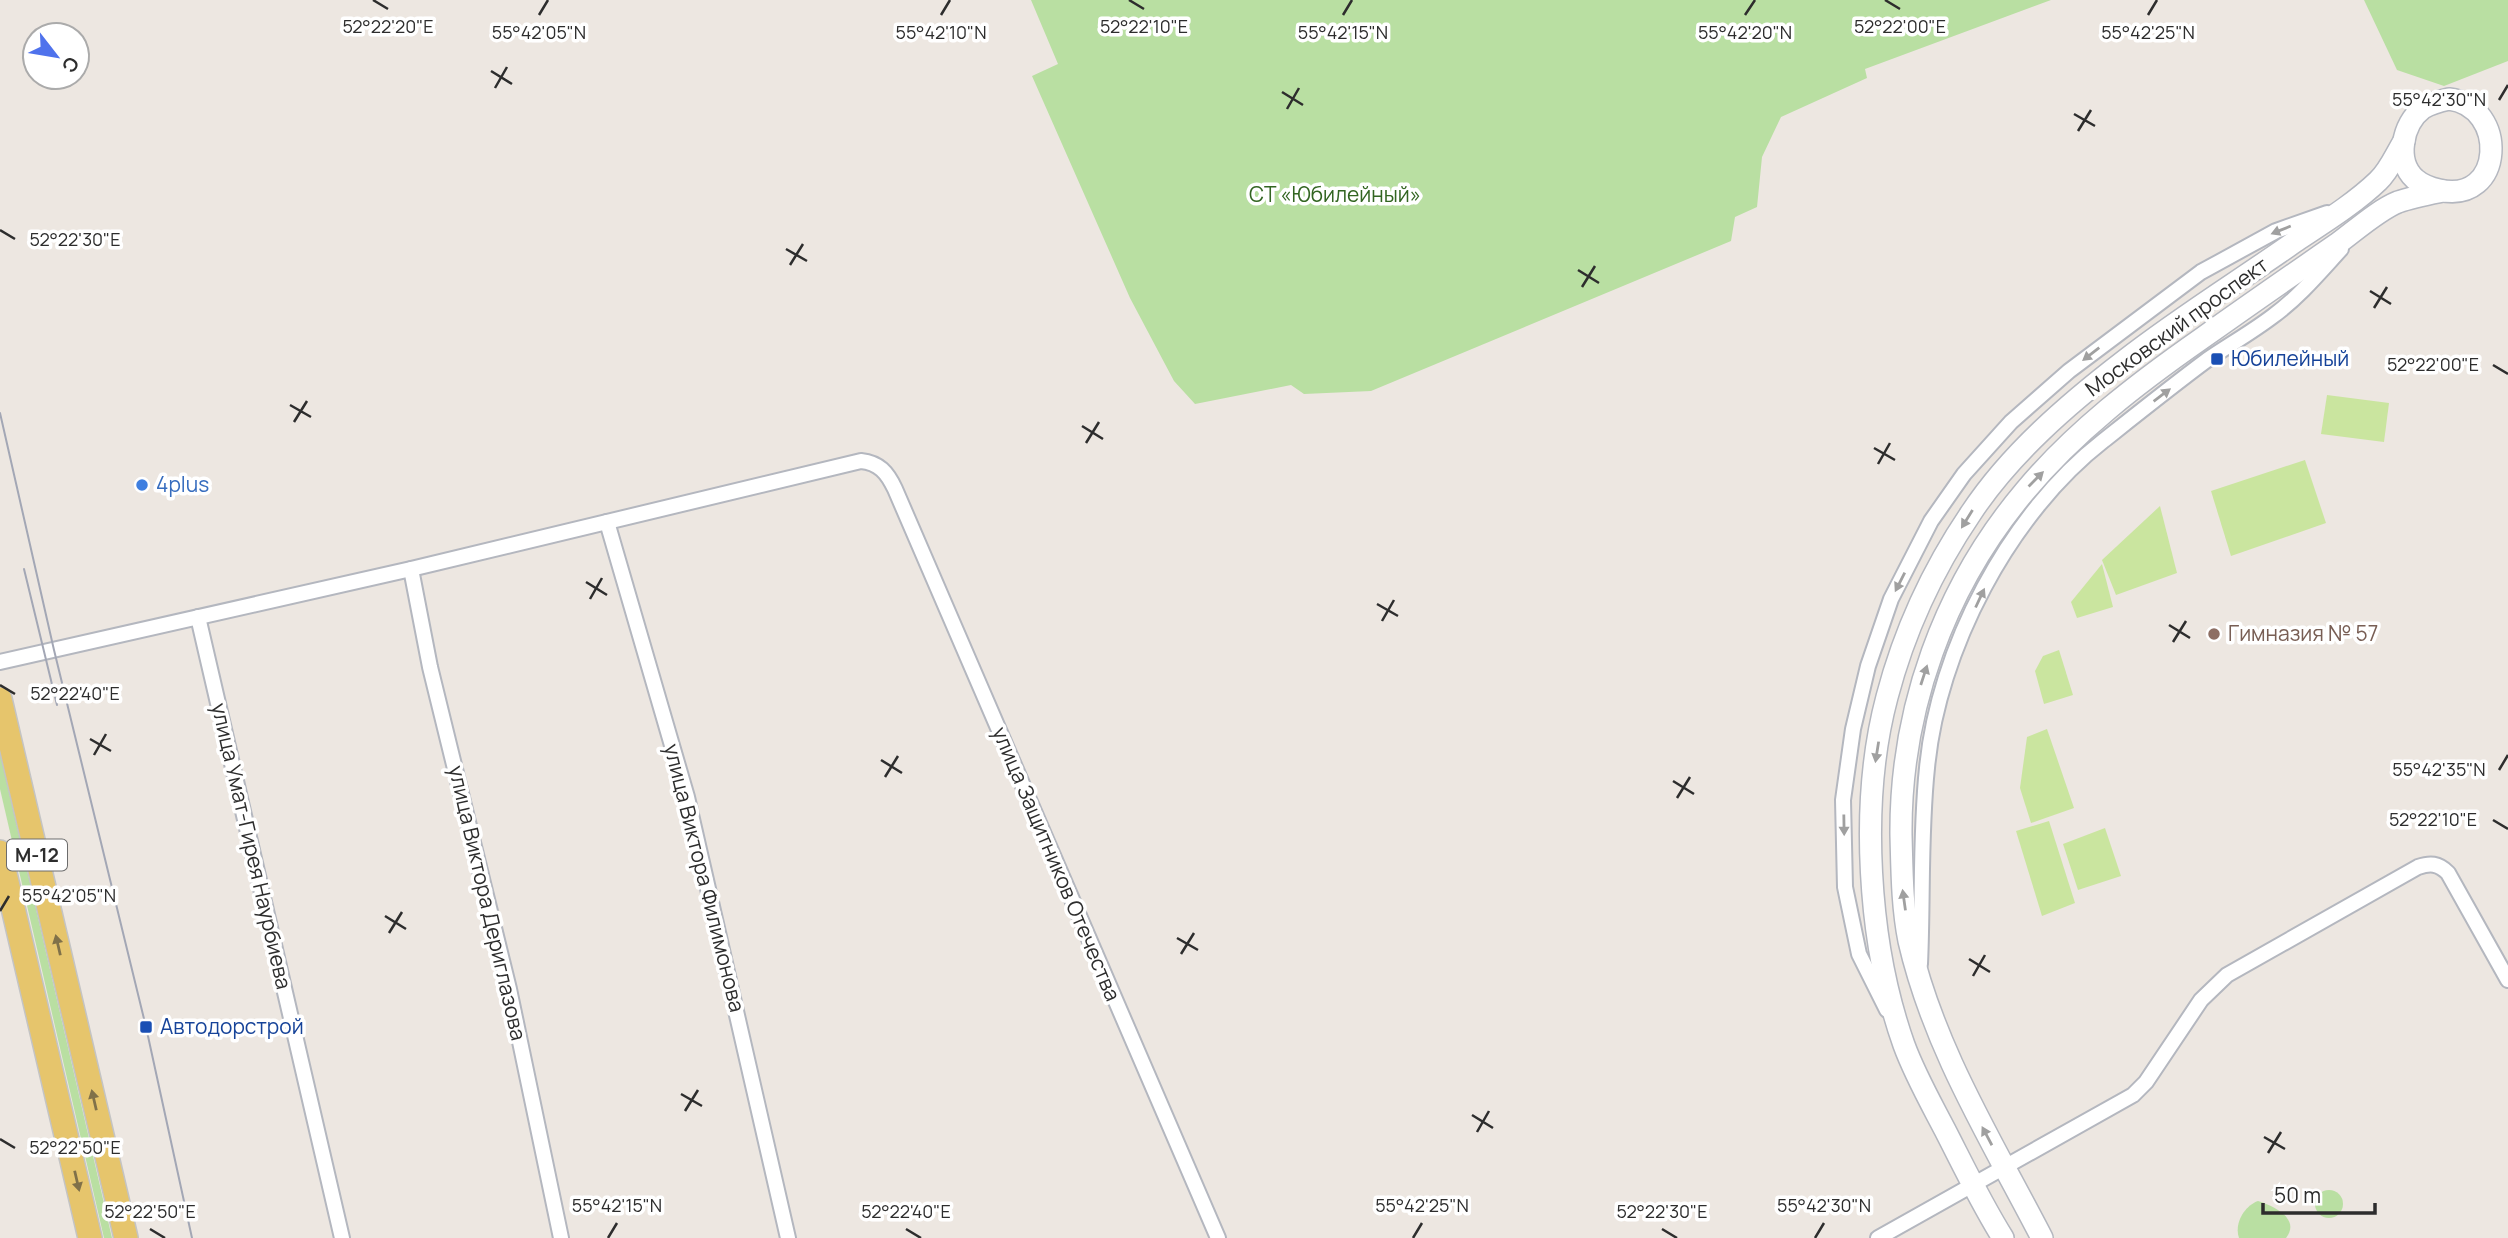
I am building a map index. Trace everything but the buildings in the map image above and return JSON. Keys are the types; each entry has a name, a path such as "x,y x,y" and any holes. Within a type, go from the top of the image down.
{"main road":[{"name":"Московский проспект","path":"2003,1238 1972,1185 1904,1046 1881,958 1870,834 1875,765 1886,700 1905,641 1934,573 1972,511 2014,459 2065,410 2124,360 2380,180 2404,141 2407,130 2423,109 2449,99 2462,101 2485,118 2496,141 2492,166 2475,185 2465,190 2443,191 2395,203 2164,365 2089,425 2026,490 1989,538 1958,593 1930,657 1916,701 1904,760 1901,816 1902,888 1909,941 1944,1049 1961,1086 2043,1238"},
{"path":"2404,141 2402,153 2406,168 2414,178 2430,188 2443,191"},
{"name":"М-12","path":"0,699 126,1238"},
{"name":"М-12","path":"0,852 90,1238"}],"street":[{"path":"1904,1046 1858,954 1845,887 1843,800 1853,729 1868,666 1891,599 1931,521 1964,474 2011,422 2069,371 2139,317 2201,272 2233,254 2276,231 2345,206"},
{"name":"улица Защитников Отечества","path":"0,662 411,569 861,460 873,462 889,476 895,489 1218,1238"},
{"name":"улица Виктора Филимонова","path":"607,522 687,797 788,1238"},
{"name":"улица Виктора Дериглазова","path":"411,569 430,667 509,989 561,1238"},
{"name":"улица Умат-Гирея Наурбиева","path":"198,617 342,1238"},
{"path":"1878,1238 2137,1092 2201,1000 2227,975 2418,867 2428,863 2436,864 2448,873 2508,980"}],"green space":[{"name":"СТ «Юбилейный»","path":"1031,0 2051,0 1865,69 1867,78 1781,117 1762,157 1757,207 1735,217 1731,241 1371,391 1304,394 1291,385 1195,404 1174,381 1130,298 1032,76 1058,64"},
{"path":"2364,0 2508,0 2508,61 2444,86 2397,70"},
{"path":"2327,395 2389,403 2384,442 2321,434"},
{"path":"2305,460 2326,523 2231,556 2211,491"},
{"path":"2160,506 2177,573 2116,595 2102,560"},
{"path":"2102,564 2113,607 2077,618 2071,602"},
{"path":"2059,650 2073,695 2044,704 2035,671 2043,656"},
{"path":"2047,729 2074,808 2031,823 2020,788 2027,737"},
{"path":"0,753 112,1238 104,1238 0,789"},
{"path":"2049,821 2075,903 2042,916 2016,831"},
{"path":"2105,828 2121,876 2078,890 2063,844"},
{"path":"2329,1190 2339,1194 2343,1204 2339,1214 2329,1218 2319,1214 2315,1204 2319,1194"},
{"path":"2258,1201 2278,1210 2288,1219 2290,1231 2286,1238 2239,1238 2241,1216 2248,1207"}],"tram line":[{"path":"0,413 54,650 146,1027 192,1238"},
{"path":"24,569 57,705"}],"place":[{"name":"Юбилейный","path":"2217,359"},
{"name":"4plus","path":"142,485"},
{"name":"Гимназия № 57","path":"2214,634"},
{"name":"Автодорстрой","path":"146,1027"}]}
